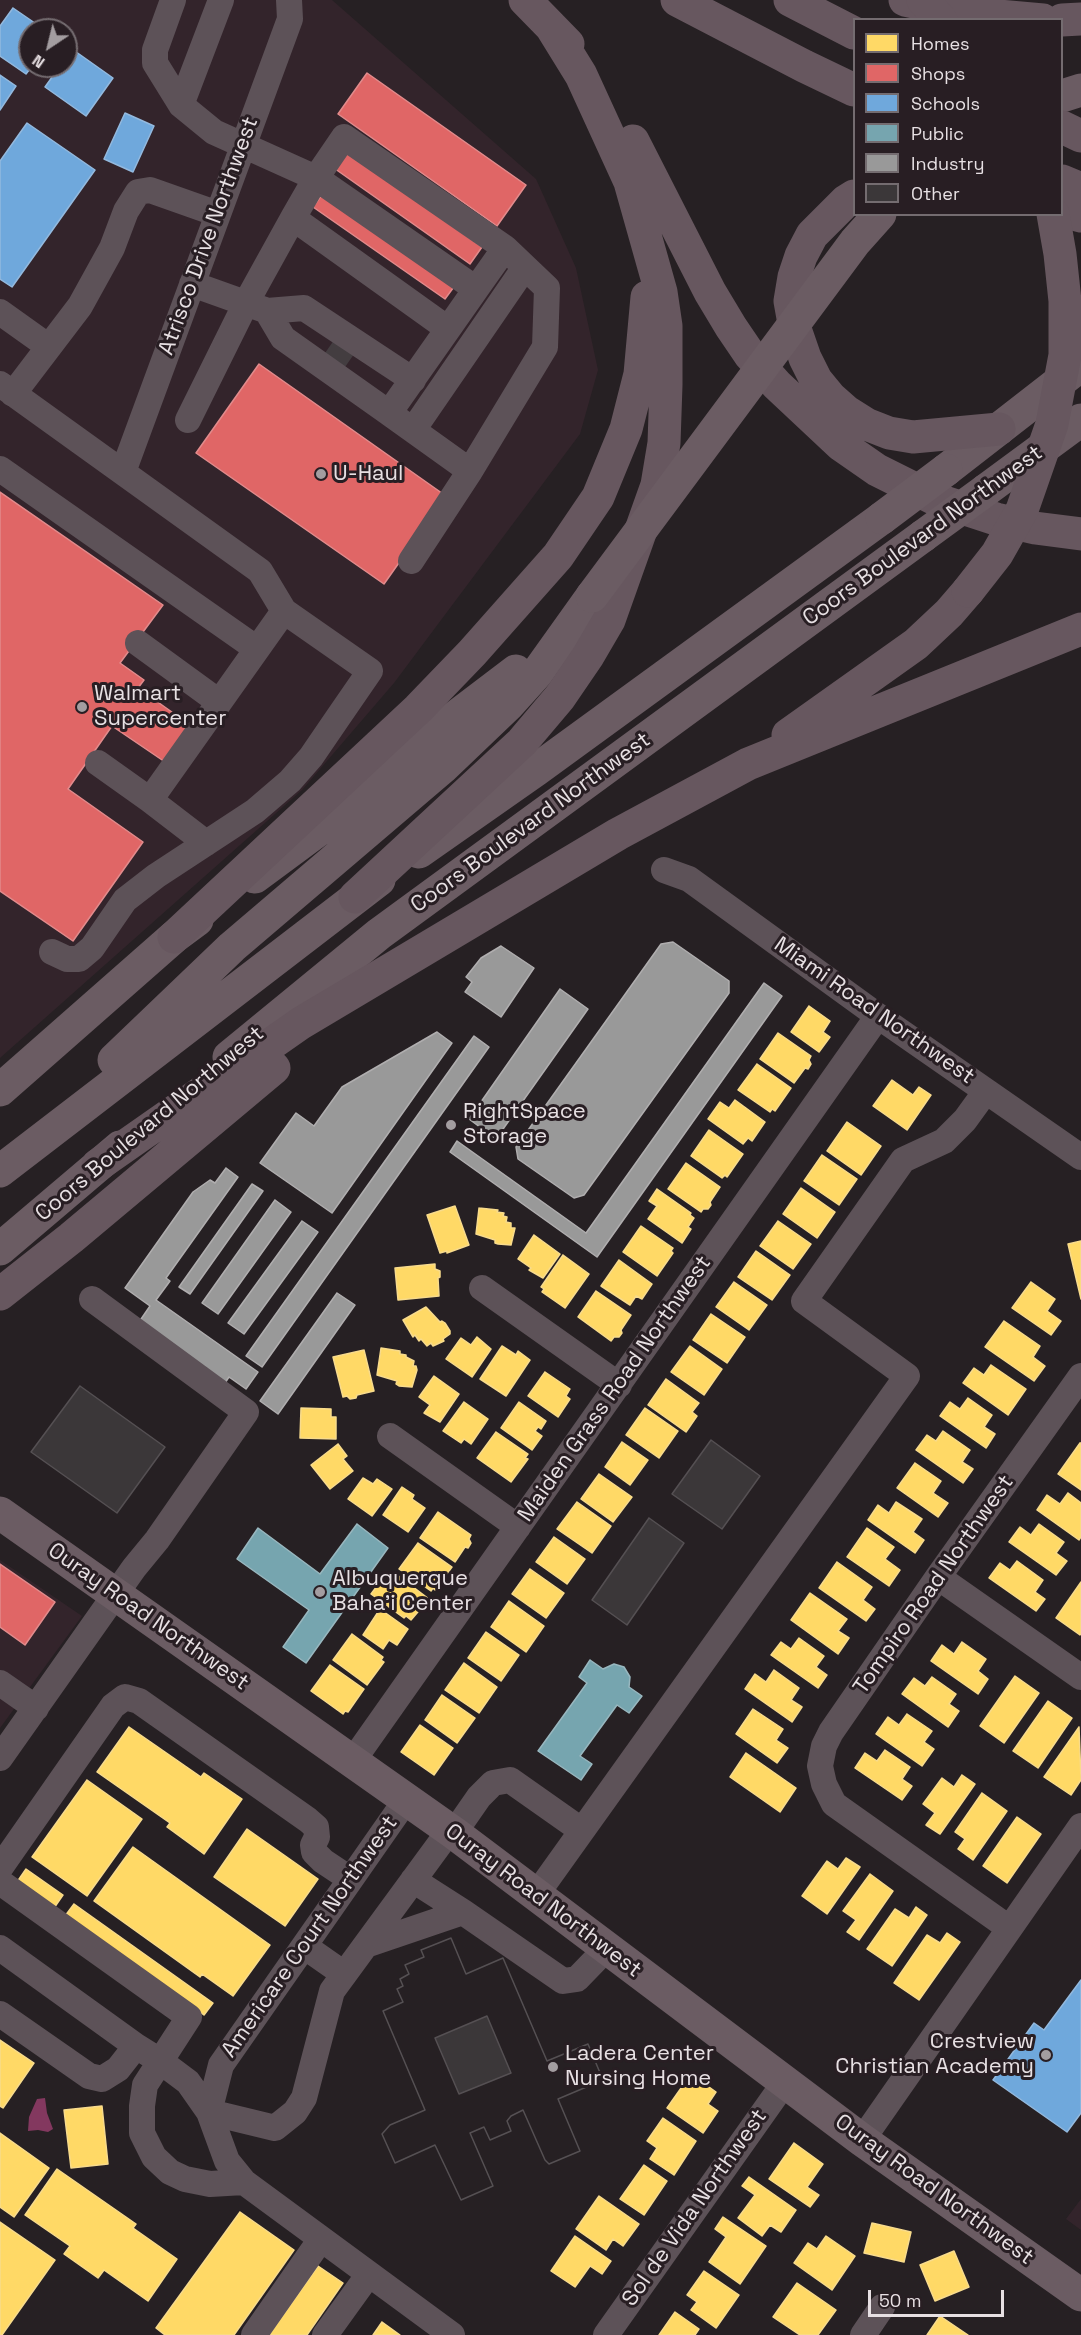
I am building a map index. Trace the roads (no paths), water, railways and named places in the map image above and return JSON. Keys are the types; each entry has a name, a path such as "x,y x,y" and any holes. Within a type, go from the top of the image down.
{"highway":[{"path":"525,0 576,53 600,83 621,118 710,292 731,327 750,355 806,414 841,445 878,470 935,499 996,519 1035,528 1081,534"},
{"path":"677,0 853,89"},
{"path":"790,0 853,32"},
{"path":"905,0 966,13 1021,18"},
{"path":"923,0 939,18"},
{"path":"1063,20 1081,20"},
{"path":"356,897 522,742 560,697 609,620 657,485 664,443 666,326 661,292 630,182 581,75 552,28"},
{"path":"1063,128 1081,136"},
{"path":"1063,181 1081,189"},
{"path":"853,197 846,201 812,235 801,255 794,277 790,301 795,329 816,380 830,398 847,412 866,424 889,433 913,437 999,429"},
{"path":"1063,212 1081,216"},
{"path":"748,764 916,644 949,613 968,591 997,554 1022,510 1052,424 1065,355 1065,301 1053,216"},
{"path":"174,936 418,709 472,653 558,556 598,497 626,429 639,374 651,253"},
{"path":"98,1165 301,1023 618,834 748,764 1081,629"},
{"path":"0,1294 71,1238 256,1080 383,989 407,960"}],"main road":[{"path":"1063,96 1081,90"},
{"path":"0,1170 232,947 442,768 537,674 584,607 855,242 878,216"},
{"name":"Coors Boulevard Northwest","path":"0,1170 356,897 882,518 1081,365"},
{"name":"Coors Boulevard Northwest","path":"0,1249 98,1165 379,934 1081,420"},
{"path":"0,1090 174,936 351,806 441,728 503,683 584,607"},
{"name":"Ouray Road Northwest","path":"0,1513 117,1593 452,1832 862,2140 1081,2295"}],"street":[{"path":"173,0 155,50 155,63 181,105 214,132 316,178 476,289"},
{"path":"181,105 221,0"},
{"name":"Atrisco Drive Northwest","path":"123,472 290,18 289,0"},
{"path":"188,420 257,307 293,218 316,178 344,137 505,248 547,288 545,347 470,471 411,561"},
{"path":"52,952 67,959 79,959 92,948 125,900 255,811 290,781 311,757 370,671 284,611 260,572 7,389 49,347 81,306 112,248 126,211 138,192 150,190 218,214"},
{"path":"293,218 448,329"},
{"path":"402,395 505,248"},
{"path":"413,430 525,267"},
{"path":"192,284 257,307 314,332 402,395"},
{"path":"257,307 283,338 402,395"},
{"path":"257,307 304,308 402,395 413,430 470,471"},
{"path":"0,312 49,347"},
{"path":"0,469 257,649"},
{"path":"150,800 284,611"},
{"path":"138,643 219,702"},
{"path":"98,763 206,843"},
{"name":"Miami Road Northwest","path":"664,870 688,879 878,1016 1081,1156"},
{"name":"Maiden Grass Road Northwest","path":"352,1762 878,1016"},
{"path":"536,1895 907,1376 804,1301 903,1160 944,1141 965,1120 986,1091"},
{"path":"482,1288 619,1385"},
{"path":"0,1758 246,1412 92,1299"},
{"name":"Tompiro Road Northwest","path":"1009,1928 834,1804 824,1784 820,1766 824,1746 831,1732 1081,1376"},
{"path":"390,1436 518,1527"},
{"path":"938,1577 1081,1677"},
{"path":"0,1683 36,1708"},
{"path":"0,1868 113,1706 125,1697 139,1701 308,1820 316,1827 314,1852 322,1861 350,1879"},
{"path":"209,2112 274,2128 295,2112 303,2098 332,1990 413,1880 479,1797 493,1783 510,1780 581,1830"},
{"name":"Americare Court Northwest","path":"209,2112 221,2065 406,1800"},
{"path":"862,2140 1081,1826"},
{"path":"413,1880 563,1981 577,1979 607,1948"},
{"path":"0,1882 189,2017 145,2085 141,2106 142,2133 154,2157 170,2172 185,2180 210,2184 244,2182"},
{"path":"366,1944 463,1912"},
{"path":"304,1946 344,1974"},
{"path":"0,1948 188,2082 209,2112 227,2161 244,2182 452,2335"},
{"path":"0,2014 89,2076 102,2079 118,2069 135,2046"},
{"name":"Sol de Vida Northwest","path":"606,2335 785,2082"},
{"path":"254,2335 321,2239"},
{"path":"325,2335 369,2274"},
{"path":"863,2335 882,2307"}],"tunnel":[{"path":"332,343 352,357"}],"place":[{"name":"U-Haul","path":"321,474"},
{"name":"Walmart Supercenter","path":"82,707"},
{"name":"RightSpace Storage","path":"451,1125"},
{"name":"Albuquerque Baha'i Center","path":"320,1592"},
{"name":"Crestview Christian Academy","path":"1046,2055"},
{"name":"Ladera Center Nursing Home","path":"553,2067"}]}
